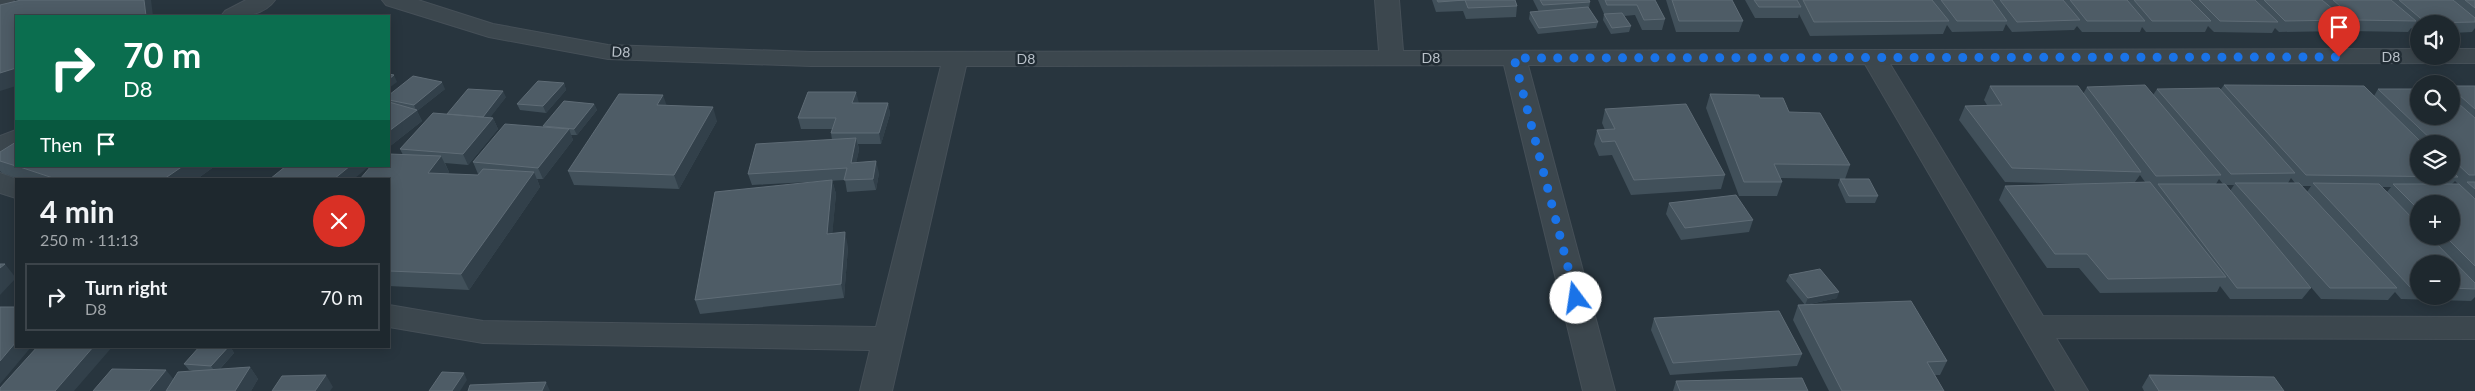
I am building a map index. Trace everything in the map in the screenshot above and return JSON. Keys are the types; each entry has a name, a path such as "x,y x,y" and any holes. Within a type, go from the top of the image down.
{"street":[{"path":"236,15 263,0"},
{"name":"D8","path":"394,0 489,30 608,52 811,59 2475,56"},
{"path":"1386,0 1392,58"},
{"path":"1873,57 2072,391"},
{"path":"1514,58 1599,391"},
{"path":"876,391 955,59"},
{"path":"0,147 15,139"},
{"path":"0,182 15,189"},
{"path":"390,316 483,332 888,339"},
{"path":"2034,327 2474,329"}],"building":[{"path":"21,0 144,0 146,15 15,15 15,68 0,73 0,5"},
{"path":"1437,0 1465,0 1438,2"},
{"path":"1465,0 1515,0 1517,6 1468,8"},
{"path":"1540,0 1589,0 1590,2 1543,5"},
{"path":"1605,0 1655,0 1665,19 1644,20 1637,5 1607,5"},
{"path":"1672,0 1732,0 1743,21 1679,21"},
{"path":"1754,0 1797,0 1801,7 1759,7"},
{"path":"1803,0 1932,0 1949,21 1814,22"},
{"path":"1941,0 1992,0 2007,21 1957,21"},
{"path":"2000,0 2063,0 2080,20 2017,22"},
{"path":"2070,0 2127,0 2145,21 2087,21"},
{"path":"2134,0 2190,0 2211,21 2152,21"},
{"path":"2199,0 2255,0 2278,22 2220,21"},
{"path":"2264,0 2322,0 2346,20 2285,21"},
{"path":"2333,0 2391,0 2410,16 2410,21 2356,20"},
{"path":"2399,0 2453,0 2475,18 2475,22 2460,22 2460,15 2417,15"},
{"path":"2465,0 2475,0 2475,8"},
{"path":"1588,7 1598,22 1539,28 1530,12"},
{"path":"1622,13 1631,26 1612,28 1604,14"},
{"path":"413,76 442,82 414,105 390,100 390,94"},
{"path":"538,81 564,83 543,106 517,104"},
{"path":"2145,85 2221,175 2156,176 2087,87"},
{"path":"2224,85 2364,86 2414,135 2410,135 2410,176 2306,175"},
{"path":"1990,86 2078,86 2141,172 2012,168 1965,106 2002,105"},
{"path":"2460,86 2475,86 2475,109 2460,96"},
{"path":"2219,88 2295,173 2231,174 2157,89"},
{"path":"468,89 503,91 483,117 447,114"},
{"path":"2378,89 2410,89 2410,119"},
{"path":"808,92 856,92 852,103 888,103 879,133 831,133 836,118 798,118"},
{"path":"619,94 663,95 657,105 713,107 674,175 568,171"},
{"path":"1710,94 1759,95 1760,98 1783,98 1789,112 1820,113 1850,165 1774,164 1782,182 1744,182"},
{"path":"564,101 594,104 574,129 543,126"},
{"path":"390,102 417,110 390,130"},
{"path":"1686,104 1725,175 1634,180 1615,141 1602,142 1597,130 1615,129 1605,109"},
{"path":"2460,105 2475,118 2475,175 2469,175 2460,166 2460,135 2427,135 2416,125 2460,125"},
{"path":"433,113 493,118 463,154 400,149"},
{"path":"505,124 569,129 538,168 473,162"},
{"path":"856,138 851,163 876,161 873,179 844,180 847,168 748,174 756,144"},
{"path":"15,143 15,166 0,161 0,152"},
{"path":"390,154 441,156 428,173 478,175 483,169 534,172 461,274 390,271 390,178 361,178 370,167 390,167"},
{"path":"20,167 182,167 165,178 53,178"},
{"path":"285,167 349,167 335,178 271,178"},
{"path":"1840,179 1869,179 1878,196 1849,196"},
{"path":"832,180 827,234 845,232 841,284 695,300 715,192"},
{"path":"2150,182 2226,277 2108,279 2087,254 2055,254 2005,186"},
{"path":"2467,182 2475,182 2475,189"},
{"path":"2235,183 2299,183 2397,288 2330,288"},
{"path":"2313,183 2379,184 2410,216 2410,245 2438,245 2448,255 2410,255 2410,287"},
{"path":"2158,184 2225,184 2311,288 2237,288"},
{"path":"2393,184 2460,185 2475,199 2475,266 2454,245 2460,245 2460,195 2410,195 2410,201"},
{"path":"1736,195 1753,220 1685,228 1669,203"},
{"path":"2460,268 2475,283 2475,289 2460,288"},
{"path":"1820,269 1839,292 1808,298 1789,275"},
{"path":"1911,301 1947,361 1927,362 1944,391 1842,391 1798,305"},
{"path":"0,307 15,307 15,343 0,361"},
{"path":"1779,311 1802,354 1673,363 1654,318"},
{"path":"36,348 92,348 55,391 0,391 0,388"},
{"path":"198,348 227,348 211,366 184,364"},
{"path":"250,367 235,391 166,391 178,372"},
{"path":"112,369 166,370 149,391 93,391"},
{"path":"442,372 464,373 452,391 429,391"},
{"path":"326,375 315,391 272,391 282,376"},
{"path":"2149,375 2274,377 2284,391 2159,391"},
{"path":"1802,378 1808,391 1680,391 1676,381"},
{"path":"546,382 542,391 468,391 470,385"}],"route":[{"path":"1576,298 1514,58 2339,57"}]}
